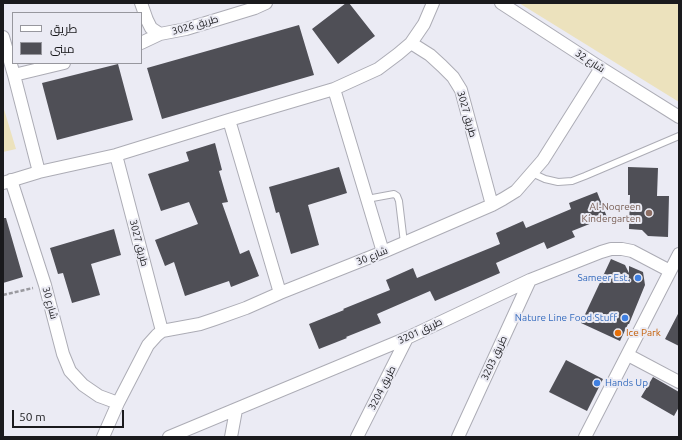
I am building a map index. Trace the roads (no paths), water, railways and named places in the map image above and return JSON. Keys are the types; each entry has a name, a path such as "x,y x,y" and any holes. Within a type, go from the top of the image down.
{"street":[{"name":"طريق 3026","path":"141,3 151,28 160,34 186,29 266,3"},
{"path":"7,182 39,172 116,155 334,89 378,69 411,43 424,24 433,3"},
{"name":"شارع 32","path":"501,3 679,118"},
{"path":"142,43 160,34"},
{"path":"3,38 39,172"},
{"name":"طريق 3027","path":"411,43 430,55 442,66 453,77 461,90 492,205"},
{"path":"14,75 60,64"},
{"name":"شارع 30","path":"162,331 200,324 246,308 383,252 492,205 516,190 543,160 601,68"},
{"path":"334,89 383,252"},
{"path":"229,120 280,293"},
{"name":"طريق 3027","path":"116,155 162,331"},
{"name":"شارع 30","path":"7,182 45,285 63,354 70,371 83,385 99,396 118,403"},
{"name":"طريق 3201","path":"169,437 407,338 530,280 611,249 622,248 632,250 670,271"},
{"path":"585,437 679,254"},
{"name":"طريق 3203","path":"458,437 530,280"},
{"path":"103,437 118,403 148,345 156,335 162,331"},
{"name":"طريق 3204","path":"357,437 407,338"},
{"path":"628,355 679,382"},
{"path":"231,437 236,410"}],"lane":[{"path":"532,173 545,179 558,182 572,181 679,136"},
{"path":"367,199 394,194 397,196 399,201 404,243"}],"place":[{"name":"Al-Noqreen Kindergarten","path":"649,213"},
{"name":"Sameer Est.","path":"638,278"},
{"name":"Nature Line Food Stuff","path":"625,318"},
{"name":"Ice Park","path":"618,333"},
{"name":"Hands Up","path":"597,383"}]}
